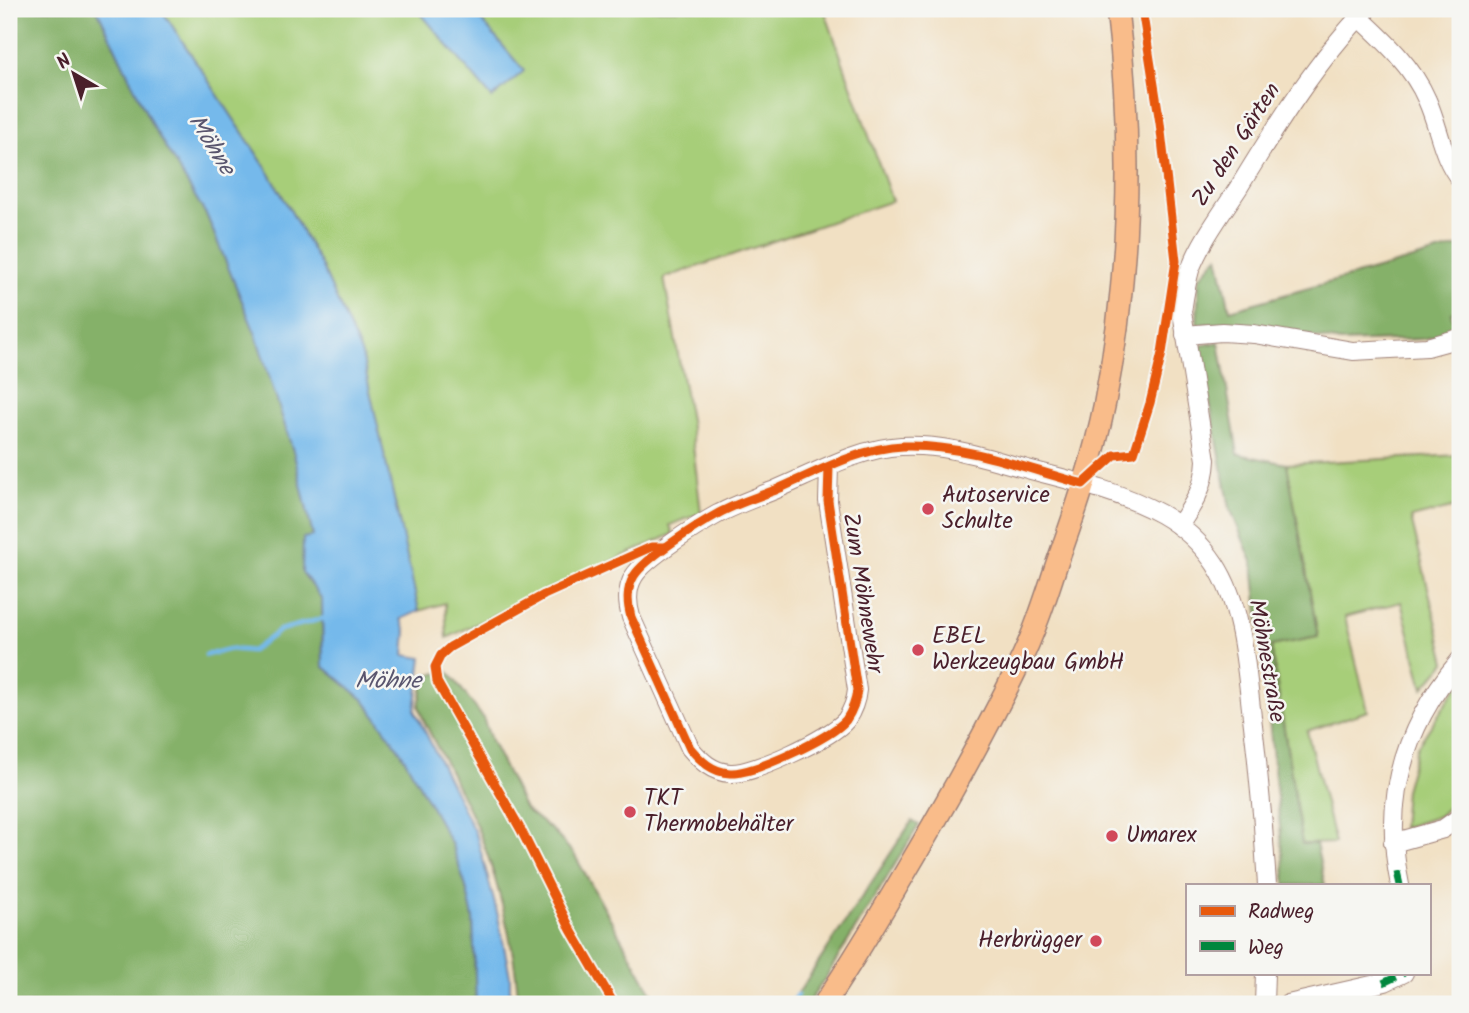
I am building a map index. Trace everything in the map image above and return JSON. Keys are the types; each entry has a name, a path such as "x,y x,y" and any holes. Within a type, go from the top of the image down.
{"main road":[{"path":"824,1004 858,953 953,792 1019,665 1037,622 1083,484 1104,404 1119,316 1124,263 1127,176 1122,54 1117,9"}],"street":[{"path":"1363,13 1411,72 1430,108 1450,168 1460,179"},
{"name":"Zu den Gärten","path":"1179,526 1197,499 1205,477 1206,460 1182,312 1185,289 1201,248 1297,96 1363,13"},
{"path":"1185,335 1223,332 1254,334 1353,351 1427,347 1460,338"},
{"name":"Zum Möhnewehr","path":"829,467 828,501 831,527 857,690 856,699 846,720 826,737 746,773 728,774 701,761 690,748 627,604 629,586 634,575 668,547 719,513 829,467 862,454 898,446 924,446 971,452 1083,484"},
{"name":"Möhnestraße","path":"1083,484 1148,508 1179,526 1192,536 1223,578 1237,620 1249,693 1260,785 1266,884"},
{"path":"1400,884 1393,843 1394,799 1409,745 1435,692 1460,660"},
{"path":"1393,843 1443,829 1460,817"},
{"path":"1264,1004 1265,974"},
{"path":"1288,1004 1383,983 1402,974"}],"green space":[{"path":"9,9 97,9 152,125 207,216 256,335 294,454 313,536 302,572 322,599 323,666 364,700 401,752 452,845 473,917 476,1004 9,1004"},
{"path":"161,9 824,9 892,201 664,278 690,420 701,513 670,525 673,534 447,638 445,603 419,611 362,356 322,267 270,174"},
{"path":"1460,246 1460,309 1451,313 1457,332 1423,339 1340,342 1255,325 1197,324 1199,278 1218,256 1230,310"},
{"path":"1219,342 1238,454 1287,464 1318,637 1271,646 1302,844 1316,844 1325,884 1286,884 1253,564 1230,508 1199,346"},
{"path":"1460,455 1460,506 1411,518 1446,662 1423,688 1401,602 1345,617 1368,711 1307,731 1335,843 1302,844 1271,646 1318,637 1287,464"},
{"path":"449,672 483,718 492,743 525,809 553,831 574,854 658,1004 518,1004 509,934 488,858 472,816 419,706 425,675"},
{"path":"1460,682 1460,796 1439,816 1402,828 1405,790 1417,747"},
{"path":"912,821 919,825 823,982 807,1004 791,1004"}],"water":[{"name":"Möhne","path":"97,9 161,9 270,174 322,267 362,355 419,611 401,619 406,631 404,655 422,658 415,711 477,837 498,916 510,976 510,1004 476,1004 473,917 452,845 401,752 364,700 323,666 322,599 302,572 303,538 313,536 294,454 256,335 207,216 152,125"},
{"path":"417,9 472,9 524,71 492,98"}],"waterway":[{"path":"206,655 230,649 252,651 280,630 325,618"},
{"path":"790,1004 797,995"}],"marked path":[{"path":"1397,872 1400,884"},
{"path":"1383,983 1402,974"}],"cycle path":[{"path":"829,467 828,501 857,690 853,706 846,720 838,728 791,754 741,772 730,773 712,768 690,748 631,617 628,596 631,581 660,551 733,506 839,462 888,447 926,446 972,453 1083,484 1115,455 1134,453 1162,353 1176,261 1160,123 1142,9"},
{"path":"614,1004 571,930 521,830 437,682 435,667 441,655 450,647 544,595 651,547 665,547"}],"place":[{"name":"Autoservice Schulte","path":"928,509"},
{"name":"EBEL Werkzeugbau GmbH","path":"918,650"},
{"name":"TKT Thermobehälter","path":"630,812"},
{"name":"Umarex","path":"1112,836"},
{"name":"Herbrügger","path":"1096,941"}]}
